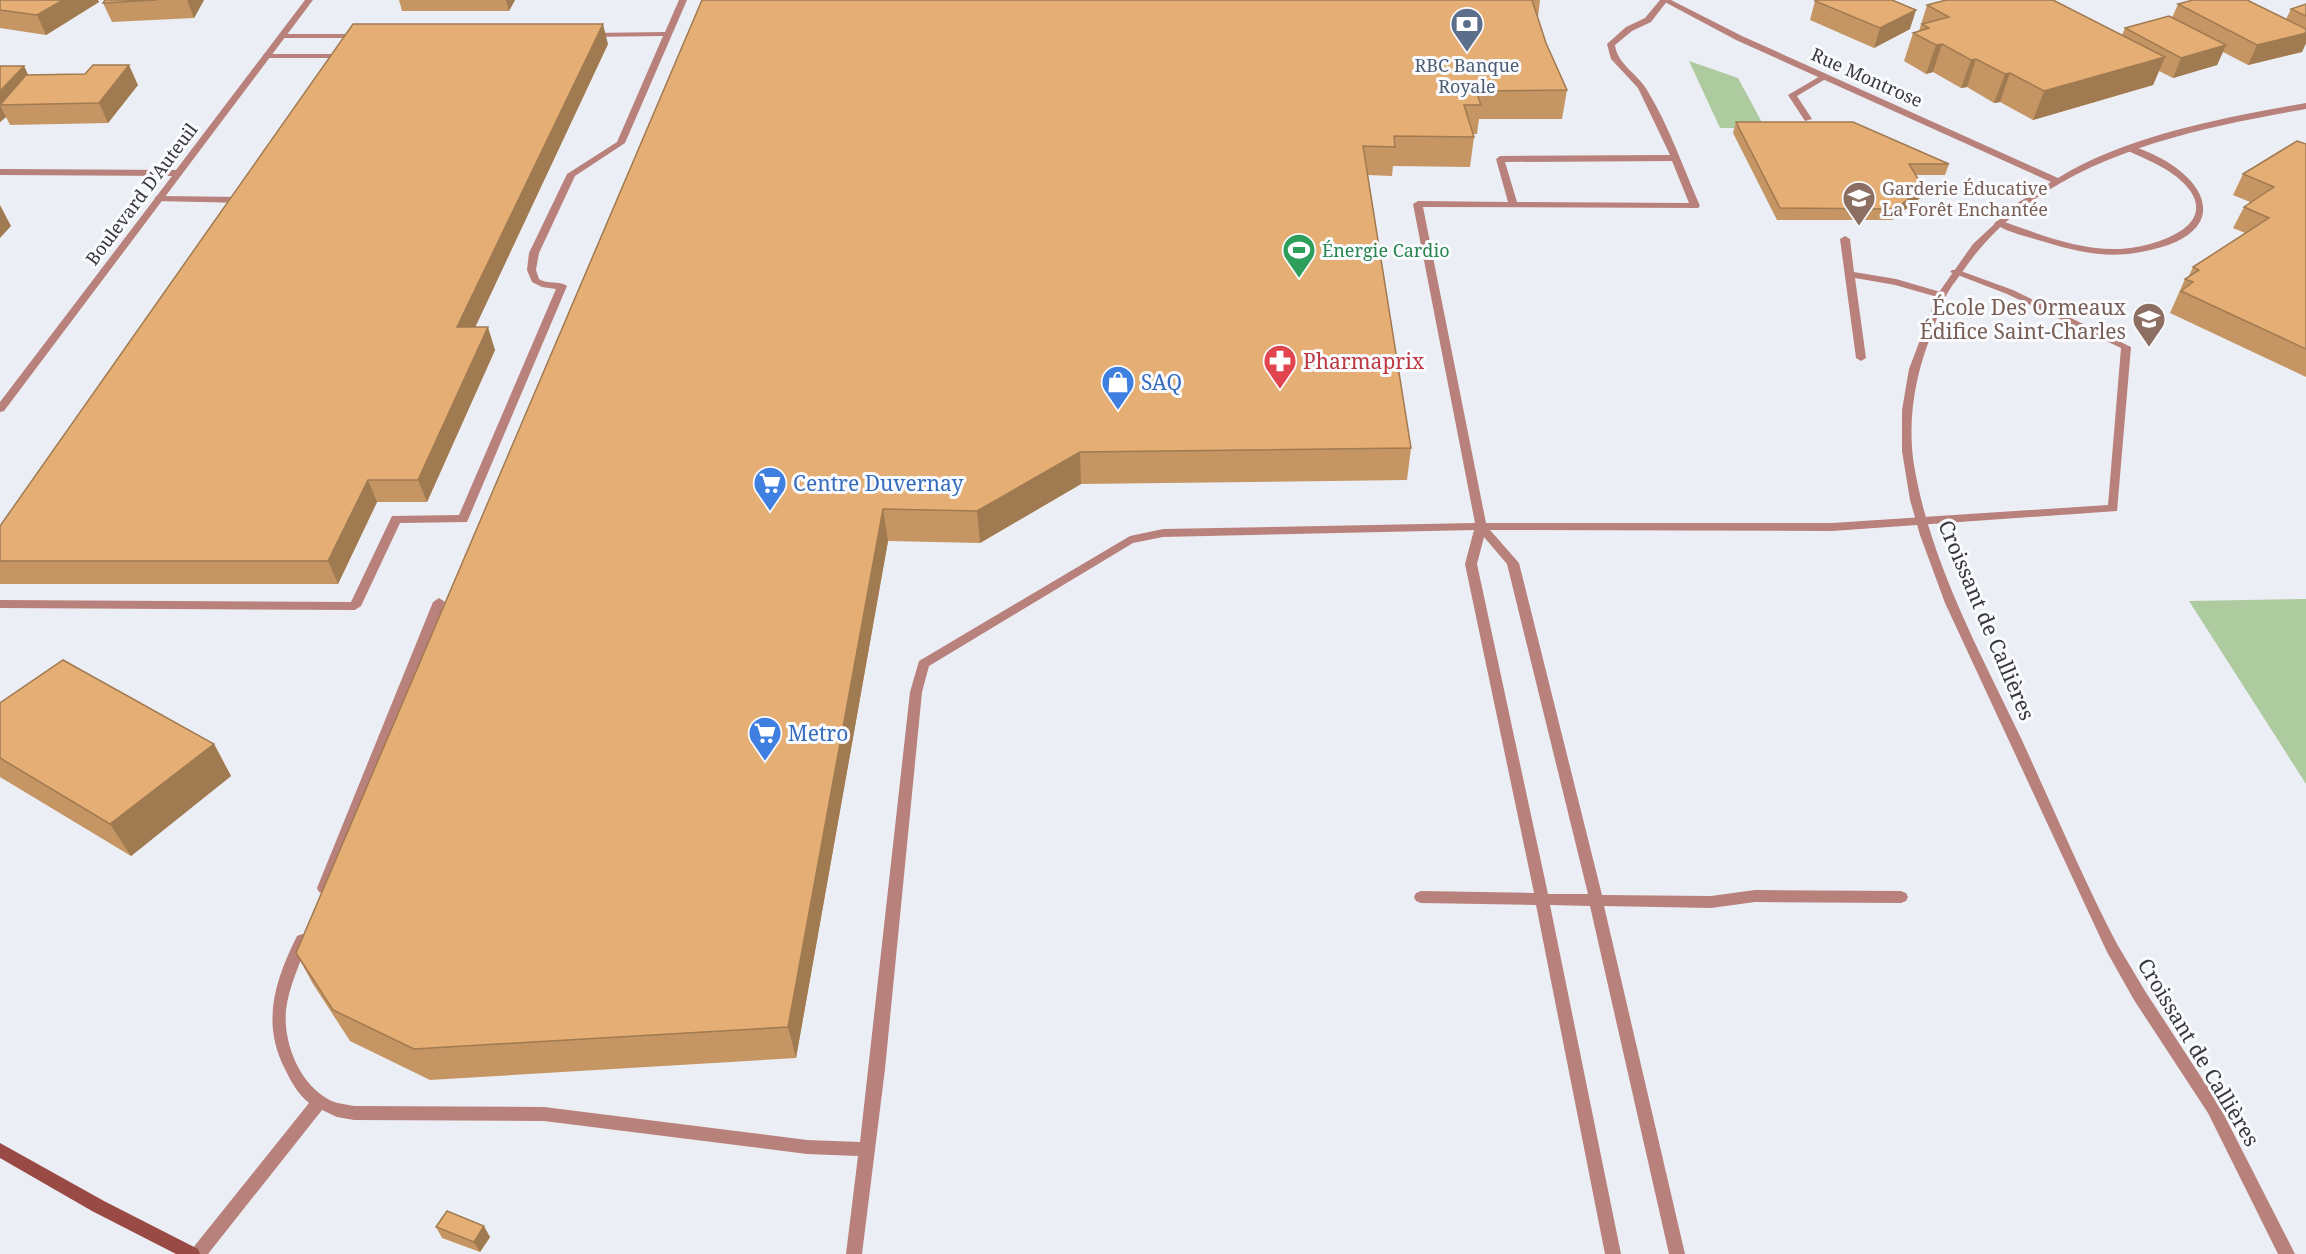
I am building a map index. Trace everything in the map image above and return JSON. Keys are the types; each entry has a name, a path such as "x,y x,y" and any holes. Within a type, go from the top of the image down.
{"street":[{"name":"Boulevard D'Auteuil","path":"0,409 309,0"},
{"path":"0,604 355,606 396,519 463,519 562,286 542,286 536,281 531,264 534,253 571,174 621,143 683,0"},
{"path":"1613,1254 1542,900 1471,564 1481,527 1418,204 1695,206 1641,86 1613,57 1611,50 1611,44 1617,38 1647,20 1664,0"},
{"name":"Rue Montrose","path":"1664,0 1739,38 2057,181"},
{"path":"584,35 668,34"},
{"path":"282,36 368,36"},
{"path":"267,56 352,56"},
{"path":"1808,119 1792,94 1825,77"},
{"name":"Croissant de Callières","path":"2287,1254 2214,1110 2116,957 1961,622 1922,522 1908,462 1906,421 1910,385 1931,312 1955,272 1971,252 2016,208 2057,181 2129,148 2173,132 2306,106"},
{"path":"2000,223 2052,242 2102,251 2140,251 2177,239 2197,221 2199,201 2181,176 2129,148"},
{"path":"1513,205 1500,159 1675,158"},
{"path":"0,172 178,173"},
{"path":"158,200 253,201"},
{"path":"1845,239 1861,358"},
{"path":"854,1254 916,692 923,664 1130,540 1146,535 1186,531 1614,525 1832,527 2113,508 2126,347 2010,292 1955,272"},
{"path":"1850,274 1888,280 1941,295"},
{"path":"1481,527 1513,563 1596,900 1677,1254"},
{"path":"319,899 439,603"},
{"path":"1421,897 1711,902 1755,896 1900,897"},
{"path":"306,932 292,964 279,1011 278,1028 292,1069 309,1095 337,1110 354,1113 544,1114 807,1148 867,1149"},
{"path":"198,1254 319,1102"},
{"path":"0,1150 98,1206 192,1254"}],"green space":[{"path":"1689,61 1738,78 1765,128 1720,128"},
{"path":"2306,599 2306,784 2189,601"}],"building":[{"path":"0,0 63,0 37,15 0,10"},
{"path":"105,0 157,0 103,3"},
{"name":"Centre Duvernay","path":"702,0 1532,0 1546,43 1567,90 1476,91 1481,105 1464,105 1474,137 1394,136 1395,147 1363,146 1411,448 1080,452 977,511 883,509 788,1027 414,1049 333,1010 296,953"},
{"path":"1892,0 1916,10 1880,28 1815,1"},
{"path":"1946,0 2053,0 2165,57 2044,91 2010,73 2005,74 1976,59 1971,60 1942,44 1936,45 1913,33 1929,28 1922,24 1949,17 1927,5"},
{"path":"2193,0 2247,0 2306,29 2306,33 2257,45 2178,4"},
{"path":"2306,4 2306,16 2291,9"},
{"path":"2169,16 2226,45 2181,58 2125,28"},
{"path":"353,24 603,24 457,327 488,327 418,480 368,480 328,561 0,561 0,526"},
{"path":"93,65 129,65 99,103 0,105 26,75 85,74"},
{"path":"0,66 24,66 0,91"},
{"path":"1736,122 1853,122 1949,164 1909,164 1923,187 1896,209 1780,208"},
{"path":"2297,141 2306,144 2306,349 2181,291 2193,282 2185,279 2199,270 2193,267 2269,218 2244,207 2274,187 2243,174"},
{"path":"63,660 214,744 110,824 0,758 0,703"},
{"path":"447,1211 484,1226 474,1242 436,1227"}],"place":[{"name":"RBC Banque Royale","path":"1467,53"},
{"name":"Garderie Éducative La Forêt Enchantée","path":"1859,227"},
{"name":"Énergie Cardio","path":"1299,279"},
{"name":"École Des Ormeaux Édifice Saint-Charles","path":"2149,348"},
{"name":"Pharmaprix","path":"1280,390"},
{"name":"SAQ","path":"1118,411"},
{"name":"Centre Duvernay","path":"770,512"},
{"name":"Metro","path":"765,762"}]}
